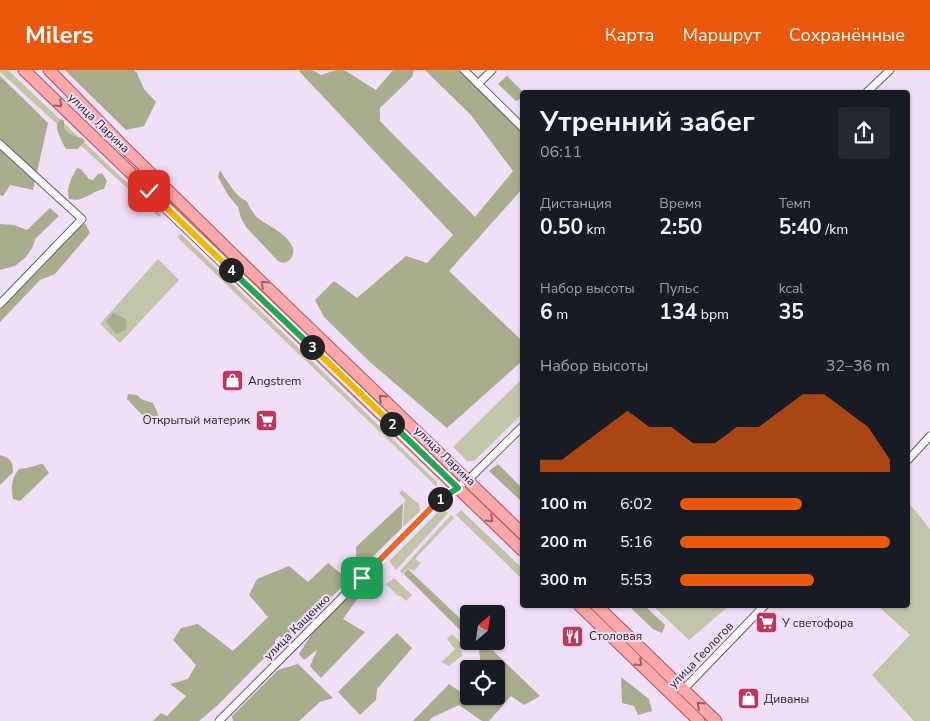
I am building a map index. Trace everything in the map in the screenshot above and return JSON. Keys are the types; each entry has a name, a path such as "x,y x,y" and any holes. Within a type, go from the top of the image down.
{"main road":[{"name":"улица Ларина","path":"24,70 520,548"},
{"name":"улица Ларина","path":"49,70 246,267 520,531"},
{"path":"582,608 679,694 716,721"},
{"path":"599,608 679,694 699,721"}],"street":[{"path":"464,70 520,125"},
{"path":"478,84 492,70"},
{"path":"869,90 890,70"},
{"path":"0,144 82,219 0,304"},
{"name":"улица Кащенко","path":"219,721 438,501 468,480 520,430"},
{"path":"910,458 930,436"},
{"name":"улица Геологов","path":"679,694 762,608"}],"green space":[{"path":"0,70 8,70 161,215 159,217"},
{"path":"65,70 134,70 144,89 156,102 144,126 126,130"},
{"path":"312,70 321,75 336,70 344,70 376,90 393,70 414,70 412,77 380,108 380,121 475,217 513,171 471,115 425,70 459,70 520,130 520,191 449,271 520,339 520,363 447,428 370,362 324,317 315,300 334,281 357,298 406,256 427,263 453,235 299,71"},
{"path":"0,76 48,123 33,190 10,185 3,196 0,195"},
{"path":"507,76 521,90 520,99 516,101 498,84"},
{"path":"61,119 64,121 64,128 68,132 85,141 78,149 66,149 57,128 57,124"},
{"path":"77,168 81,169 89,179 93,180 98,174 102,173 107,181 104,189 83,198 69,199 71,179"},
{"path":"220,170 233,190 247,202 256,216 280,232 288,240 293,248 293,255 288,261 282,263 278,261 246,227 238,207 228,195 218,177"},
{"path":"50,208 59,216 36,238 26,257 15,266 0,270 0,224 14,225 27,230"},
{"path":"85,223 90,233 55,274 40,280 0,322 0,309"},
{"path":"181,234 437,482 437,487 177,237"},
{"path":"158,259 179,280 120,343 100,324"},
{"path":"113,313 126,319 126,330 116,334 106,322"},
{"path":"520,381 520,416 474,461 467,461 453,447"},
{"path":"128,394 137,395 141,399 153,403 158,414 157,425 144,417 127,399"},
{"path":"0,455 10,460 13,472 0,485"},
{"path":"41,464 49,473 20,501 13,499 12,483 19,469"},
{"path":"498,464 520,486 520,500 489,471"},
{"path":"402,490 419,504 420,509 403,527 404,502 406,500 399,493"},
{"path":"403,503 402,528 302,626 283,639 279,636 275,641 275,647 218,705 199,721 153,721 161,713 167,716 186,696 170,684 188,679 196,665 173,640 181,628 198,624 233,651 268,617 249,595 257,579 289,566 308,582 328,563 344,576 354,563 356,547"},
{"path":"910,504 930,529 930,721 914,721 872,675 910,635 880,608 910,608"},
{"path":"442,508 448,513 396,570 389,561"},
{"path":"461,510 520,566 520,577 456,515"},
{"path":"451,515 454,518 415,559 421,563 414,571 408,568 403,574 400,571"},
{"path":"408,569 460,618 460,630 404,574"},
{"path":"394,578 412,595 406,601 386,584"},
{"path":"354,589 360,595 343,619 365,632 321,678 310,666 317,650 304,660 299,654 316,627"},
{"path":"631,608 647,608 665,625 662,633 653,629"},
{"path":"655,608 726,608 689,640"},
{"path":"397,633 412,648 377,689 376,700 360,715 338,692"},
{"path":"452,634 460,642 462,656 449,666 441,662 455,649 447,639"},
{"path":"479,650 492,650 503,660 480,660"},
{"path":"505,662 540,696 524,705 511,696 505,703"},
{"path":"298,664 333,698 320,702 299,721 233,721 232,716 278,670"},
{"path":"621,677 649,699 652,711 638,715 634,706 622,703"},
{"path":"449,684 460,692 460,705 503,705 489,721 482,721 459,705 433,717 429,721 413,721"}],"place":[{"name":"Angstrem","path":"232,381"},
{"name":"Открытый материк","path":"266,420"},
{"name":"У светофора","path":"766,623"},
{"name":"Столовая","path":"573,636"},
{"name":"Диваны","path":"748,699"}],"route":[{"path":"149,191 458,488 438,501 362,578"}]}
